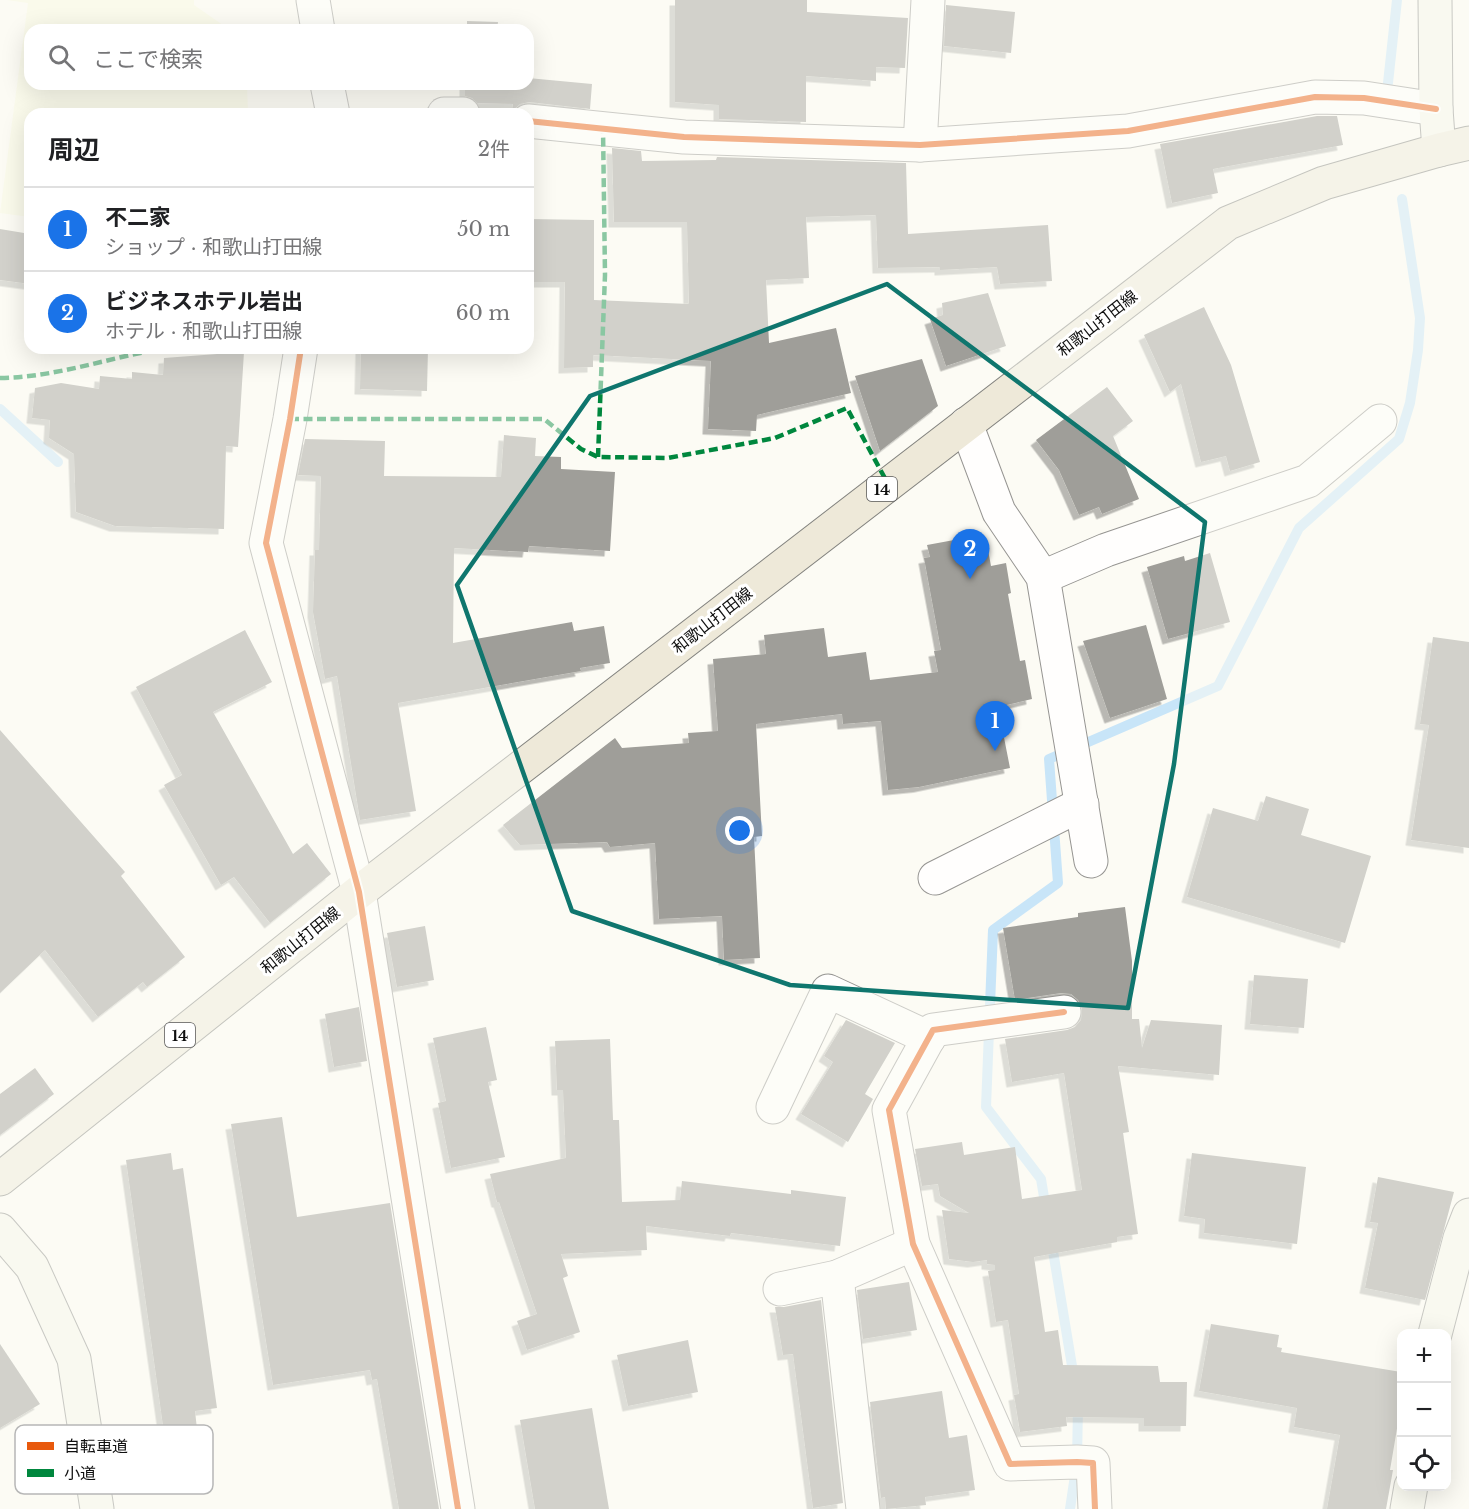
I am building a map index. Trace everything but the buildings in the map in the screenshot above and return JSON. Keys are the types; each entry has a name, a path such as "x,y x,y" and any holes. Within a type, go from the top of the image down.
{"main road":[{"path":"1435,0 1436,109 1454,146"},
{"name":"和歌山打田線","path":"0,1179 360,892 1228,223 1324,183 1454,146"},
{"path":"1437,1329 1460,1238 1469,1215"},
{"path":"0,1230 32,1267 74,1359 84,1425"},
{"path":"1407,1509 1410,1491"},
{"path":"95,1494 97,1509"}],"street":[{"path":"313,0 317,24"},
{"path":"920,145 928,0"},
{"path":"328,90 332,108"},
{"path":"534,122 684,137 920,145 1128,131 1315,97 1364,99 1436,109"},
{"path":"300,354 266,543 360,892 458,1509"},
{"path":"1043,577 1106,550 1308,481 1380,421"},
{"path":"966,424 999,513 1043,577 1091,861"},
{"path":"934,878 1082,804"},
{"path":"772,1107 828,991 928,1038"},
{"path":"1064,1012 933,1030 889,1110 913,1244 1010,1464 1093,1463 1095,1509"},
{"path":"780,1289 837,1278 913,1244"},
{"path":"837,1278 863,1509"}],"highlighted area":[{"path":"887,284 1205,522 1174,764 1128,1008 790,985 572,911 457,585 590,396"}],"green space":[{"path":"7,0 194,0 194,5 221,24 25,24 28,3"},
{"path":"24,33 24,90 247,90 248,108 24,108 24,216 0,213"}],"waterway":[{"path":"1388,83 1397,0"},
{"path":"1046,1209 1041,1179 986,1107 993,930 1058,883 1049,759 1218,686 1299,528 1399,439 1410,403 1420,318 1402,199"},
{"path":"0,409 58,462"},
{"path":"1051,1239 1074,1378"},
{"path":"1070,1509 1077,1462 1078,1405"}],"marked path":[{"path":"598,457 605,275 603,128"},
{"path":"0,378 43,374 137,354"},
{"path":"290,419 544,419 581,449 598,457 668,458 775,438 847,408 888,484"}],"cycle path":[{"path":"534,122 684,137 920,145 1128,131 1315,97 1364,98 1436,109"},
{"path":"300,354 266,543 359,892 458,1509"},
{"path":"1064,1012 933,1030 889,1110 913,1244 1010,1464 1093,1463 1095,1509"}],"place":[{"name":"ビジネスホテル岩出","path":"970,579"},
{"name":"不二家","path":"995,751"}]}
